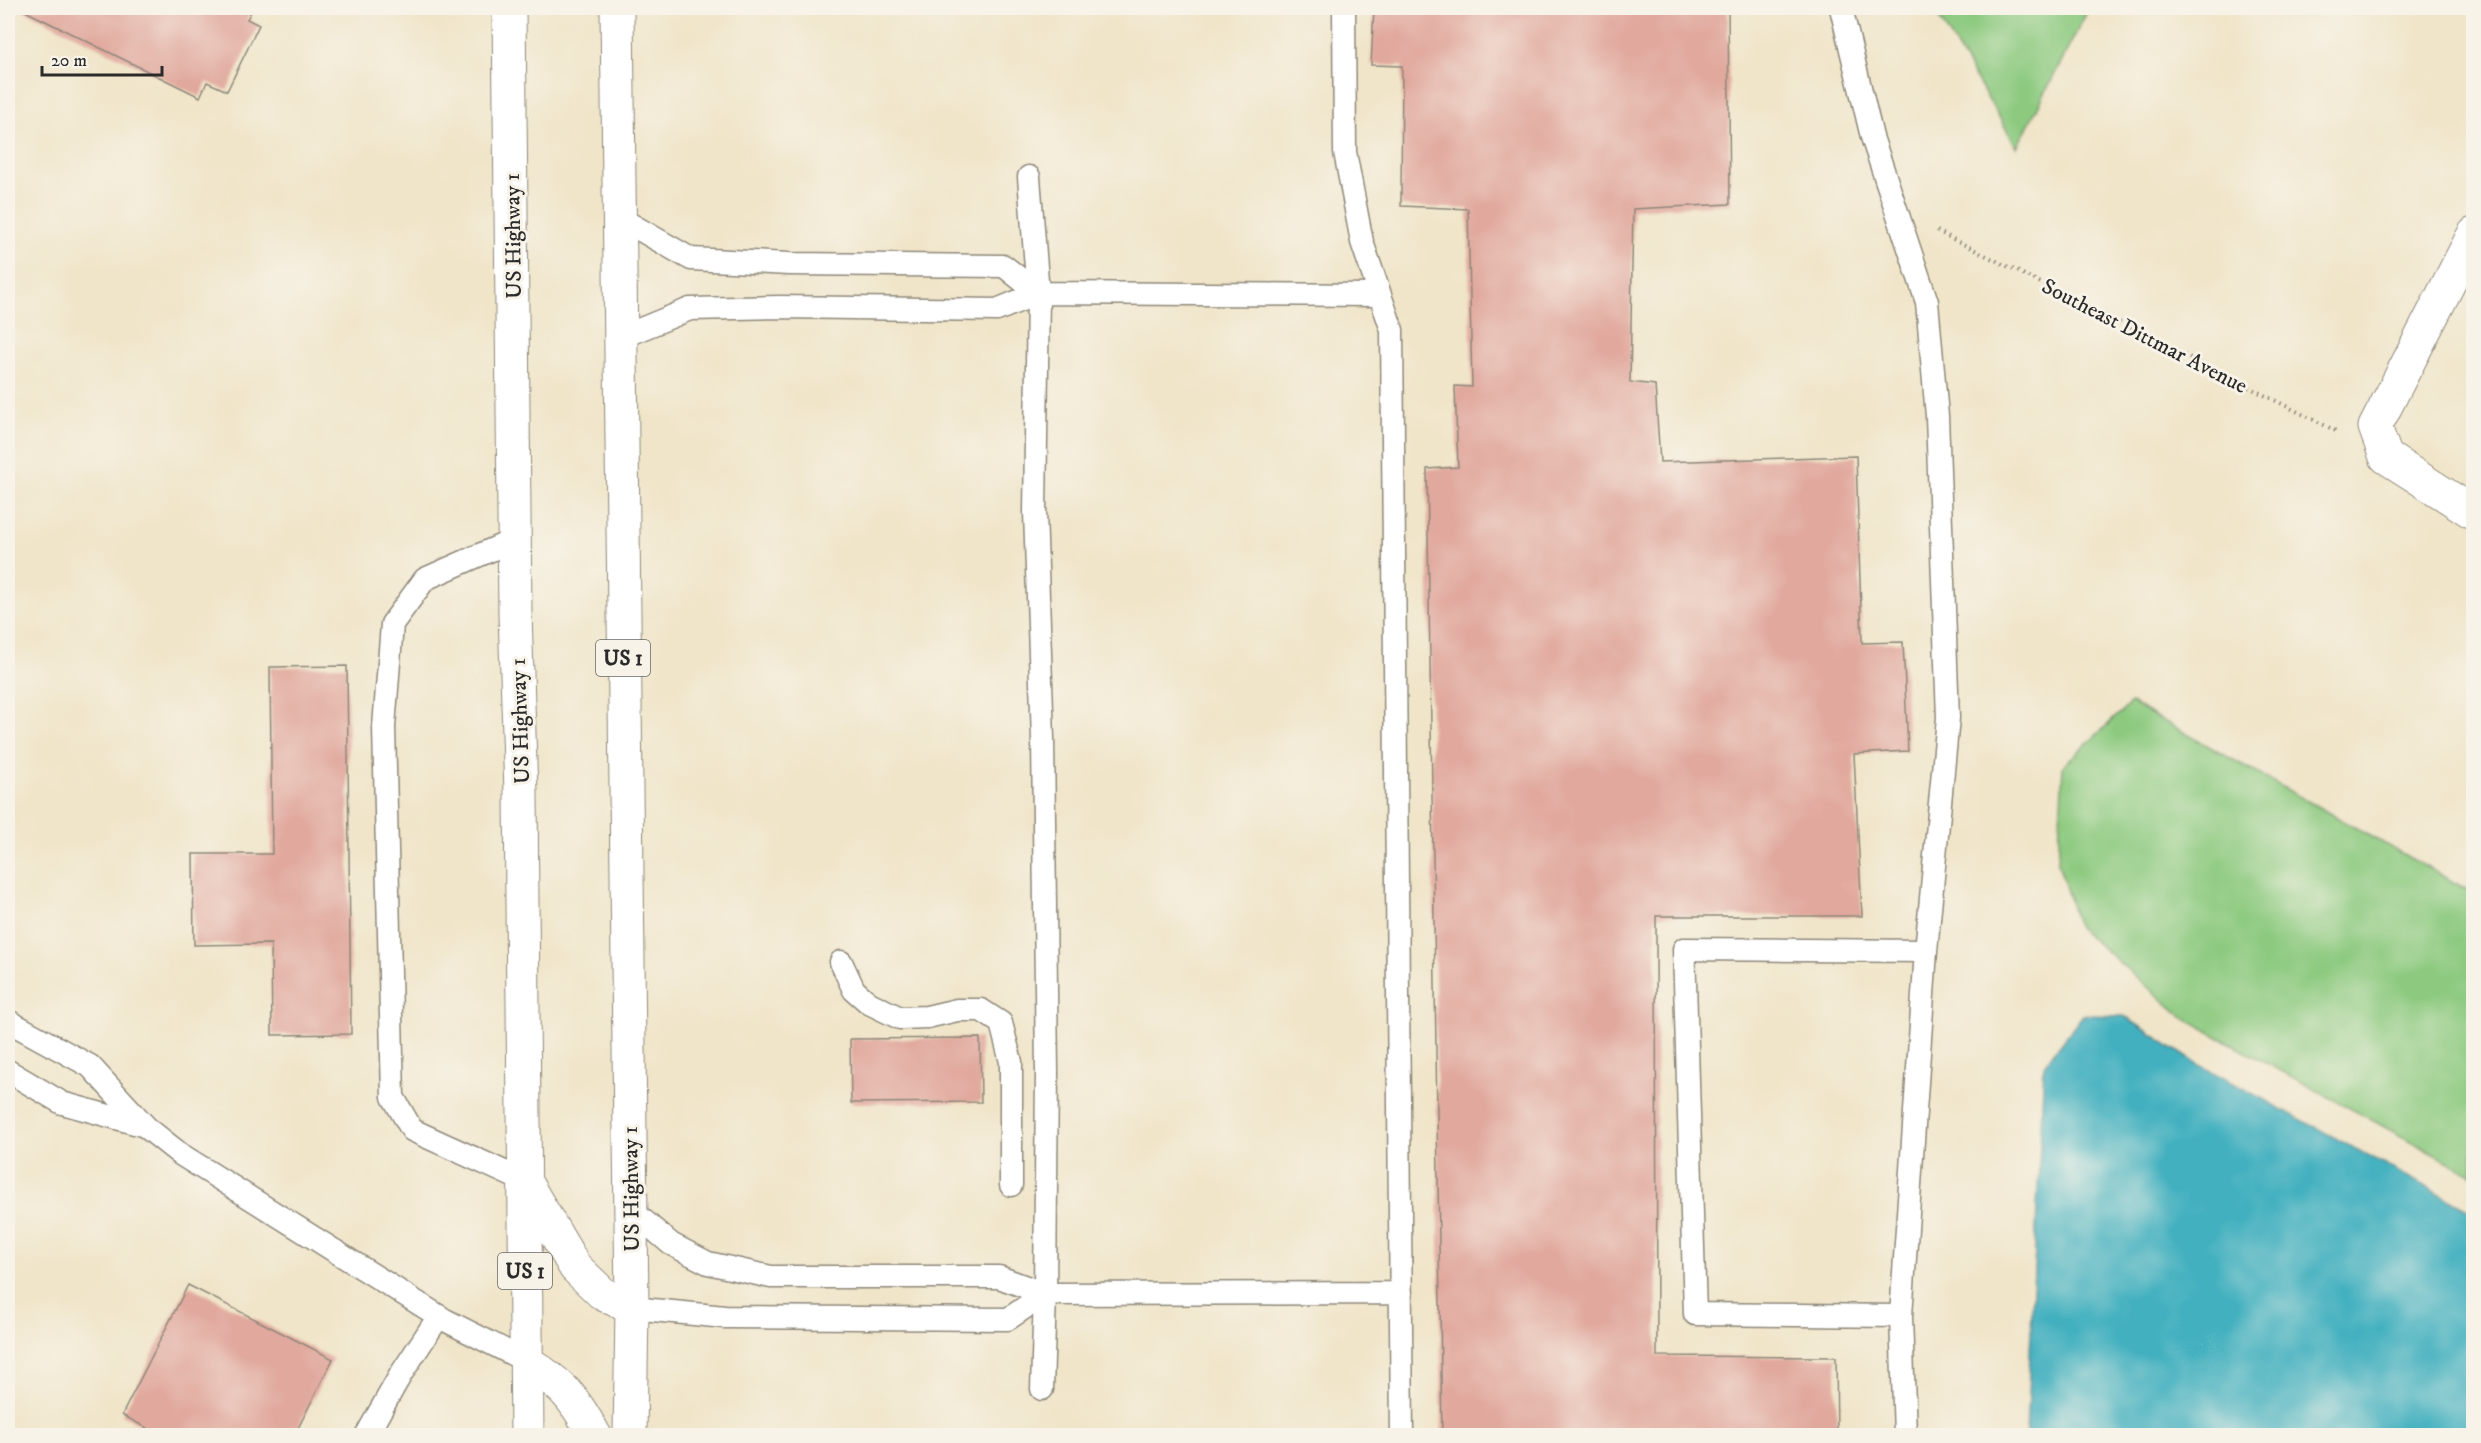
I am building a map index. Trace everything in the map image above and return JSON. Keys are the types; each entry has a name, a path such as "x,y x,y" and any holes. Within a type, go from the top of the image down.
{"main road":[{"name":"US Highway 1","path":"509,8 515,614 521,793 526,1436"},
{"name":"US Highway 1","path":"617,8 619,338 632,1308 630,1436"},
{"path":"2474,234 2375,427 2386,457 2474,513"},
{"path":"524,1181 575,1267 603,1294 632,1308"},
{"path":"526,1361 557,1382 577,1404 595,1436"}],"lane":[{"path":"1344,8 1345,152 1362,242 1392,330 1402,1436"},
{"path":"1840,8 1872,137 1927,302 1937,416 1948,718 1926,951 1901,1316 1905,1436"},
{"path":"1029,177 1038,293 1035,512 1044,739 1047,1072 1042,1389"},
{"path":"618,217 691,258 789,264 1004,266 1038,293"},
{"path":"619,338 690,309 780,307 997,310 1038,293 1380,295"},
{"path":"516,539 425,579 392,624 384,727 393,1097 412,1130 524,1181"},
{"path":"1901,1316 1695,1314 1684,949 1926,951"},
{"path":"841,962 854,990 869,1003 900,1018 927,1017 957,1010 981,1010 1001,1023 1011,1062 1011,1185"},
{"path":"8,1021 90,1066 146,1126 180,1154 439,1316 526,1361"},
{"path":"8,1071 62,1103 146,1126"},
{"path":"631,1210 671,1244 708,1263 771,1277 999,1277 1045,1294 1401,1293"},
{"path":"632,1308 725,1317 1008,1319 1045,1294"},
{"path":"366,1436 400,1374 439,1316"}],"path":[{"name":"Southeast Dittmar Avenue","path":"1901,220 1938,231 2386,457"}],"green space":[{"path":"1933,8 2089,8 2017,147"},
{"path":"2131,703 2473,893 2473,1175 2185,1019 2078,927 2058,863 2063,766"}],"water":[{"path":"2083,1015 2124,1016 2196,1063 2473,1212 2473,1435 2026,1435 2044,1065"}],"building":[{"path":"19,8 253,8 247,19 259,25 227,91 207,82 200,97"},
{"path":"1374,8 1728,8 1730,204 1633,209 1630,382 1655,385 1660,462 1856,456 1862,643 1903,642 1908,751 1854,754 1862,916 1656,916 1657,1356 1836,1357 1837,1436 1442,1436 1427,469 1458,467 1455,386 1472,387 1468,209 1401,206 1402,66 1371,65"},
{"path":"347,666 351,1034 272,1035 271,944 194,945 193,854 272,854 270,667"},
{"path":"980,1038 981,1102 851,1103 850,1039"},
{"path":"188,1285 333,1359 294,1436 162,1436 122,1415"}]}
